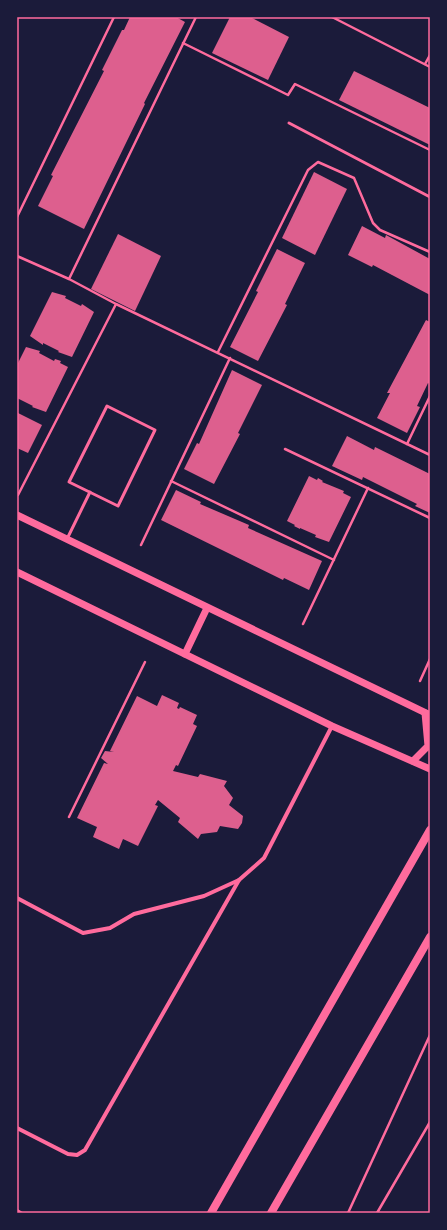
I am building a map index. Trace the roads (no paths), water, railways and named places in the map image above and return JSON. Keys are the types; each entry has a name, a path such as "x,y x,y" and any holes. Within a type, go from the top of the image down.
{"main road":[{"path":"211,1213 430,831"},
{"path":"271,1213 430,937"}],"street":[{"path":"17,515 427,714 428,746 413,761"},
{"path":"17,572 332,726 430,769"},
{"path":"186,654 207,608"},
{"path":"17,898 83,933 110,928 134,914 204,896 239,880 264,858 332,726"},
{"path":"17,1128 68,1154 77,1155 84,1150 239,880"}],"lane":[{"path":"289,123 430,197"},
{"path":"107,406 155,430 118,506 90,492 70,482 107,406"},
{"path":"66,540 90,492"}]}
